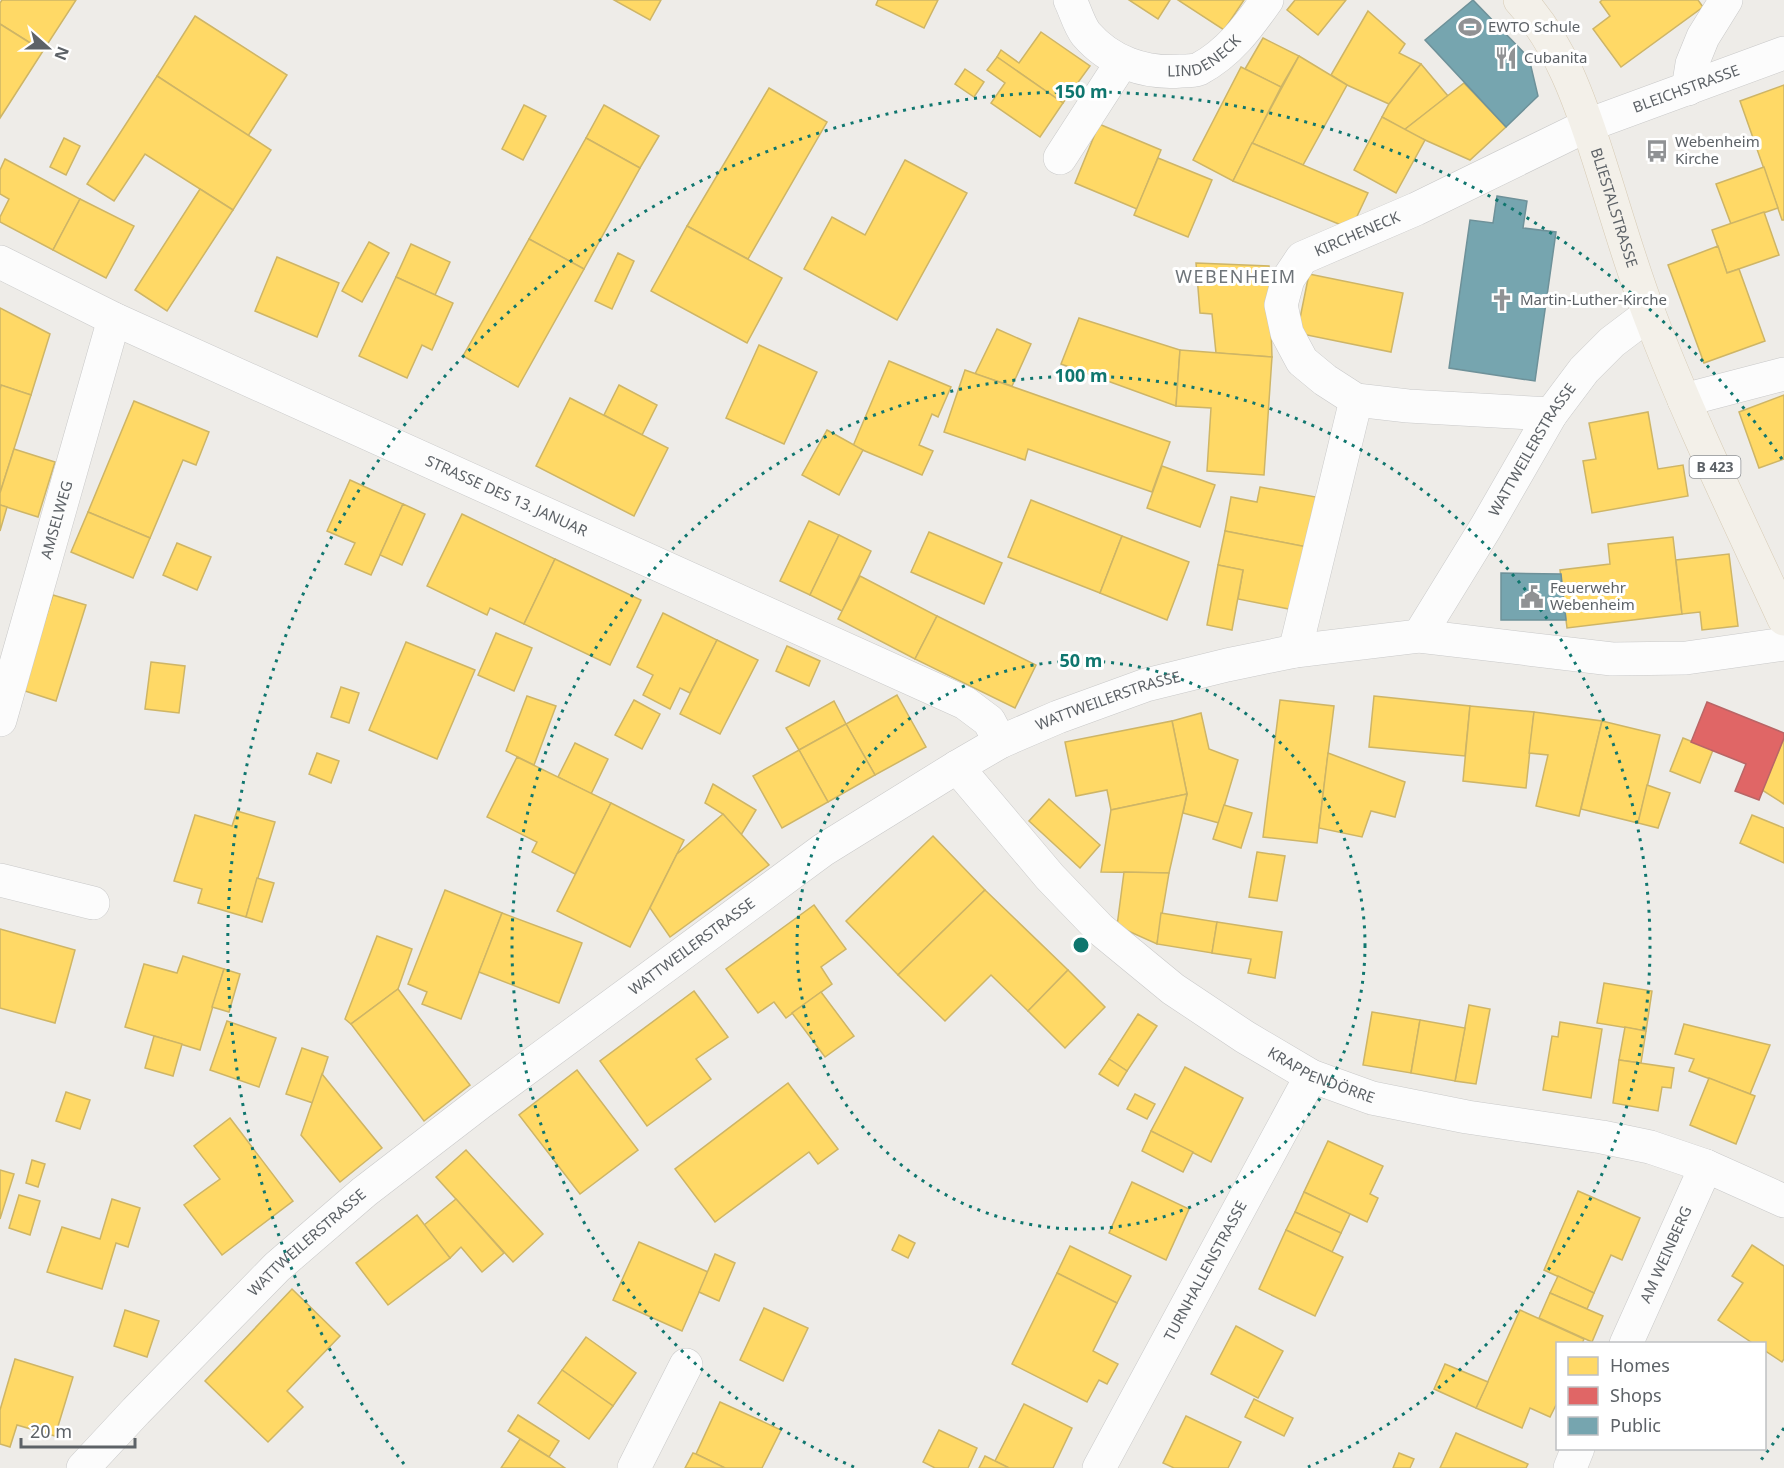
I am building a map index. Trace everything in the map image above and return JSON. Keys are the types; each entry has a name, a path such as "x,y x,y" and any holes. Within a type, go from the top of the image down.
{"main road":[{"name":"BLIESTALSTRASSE","path":"1520,0 1534,15 1564,64 1588,124 1649,314 1684,400 1784,619"}],"street":[{"name":"LINDENECK","path":"1070,0 1084,32 1104,52 1133,66 1164,73 1197,70 1224,53 1267,0"},
{"path":"1688,89 1692,64 1703,37 1726,0"},
{"name":"BLEICHSTRASSE","path":"1588,124 1784,53"},
{"path":"1060,158 1122,62"},
{"name":"KIRCHENECK","path":"1551,414 1408,406 1356,400 1325,380 1302,361 1287,333 1281,305 1288,279 1302,258 1416,209 1588,124"},
{"name":"STRASSE DES 13. JANUAR","path":"0,262 114,319 965,702 989,722 1000,742"},
{"name":"WATTWEILERSTRASSE","path":"1419,636 1486,527 1551,414 1584,370 1612,342 1649,314"},
{"name":"AMSELWEG","path":"0,720 114,319"},
{"path":"1684,400 1784,374"},
{"path":"1295,651 1356,400"},
{"name":"WATTWEILERSTRASSE","path":"83,1468 277,1267 364,1192 481,1102 813,857 1000,742 1058,717 1146,685 1295,651 1419,636 1612,659 1686,658 1784,644"},
{"name":"KRAPPENDÖRRE","path":"957,767 1050,877 1100,929 1173,989 1245,1037 1311,1076 1372,1098 1467,1117 1602,1137 1650,1147 1706,1166 1784,1201"},
{"path":"0,880 93,903"},
{"name":"TURNHALLENSTRASSE","path":"1099,1468 1311,1076"},
{"name":"AM WEINBERG","path":"1627,1342 1706,1166"},
{"path":"634,1468 686,1365"},
{"path":"1570,1468 1578,1450"}],"building: Homes":[{"path":"2,0 76,0 43,51 0,24"},
{"path":"614,0 661,0 650,20"},
{"path":"878,0 938,0 924,28 876,5"},
{"path":"1129,0 1170,0 1158,19"},
{"path":"1178,0 1244,0 1224,30"},
{"path":"1295,0 1346,0 1318,35 1287,10"},
{"path":"1602,0 1698,0 1703,7 1621,67 1593,29 1610,16 1600,2"},
{"path":"1368,11 1405,44 1399,53 1421,64 1389,104 1331,75"},
{"path":"195,16 287,75 248,136 157,76"},
{"path":"0,24 43,51 0,118"},
{"path":"1041,32 1090,66 1063,103 997,57 1001,50 1019,63"},
{"path":"1263,38 1299,56 1281,87 1245,69"},
{"path":"1299,56 1347,85 1303,165 1252,143"},
{"path":"997,57 1063,103 1040,137 991,103 1005,83 987,70"},
{"path":"1421,64 1448,96 1404,130 1382,117 1389,104"},
{"path":"1241,67 1281,87 1233,181 1193,160"},
{"path":"965,69 984,82 974,97 955,84"},
{"path":"157,76 271,150 233,210 145,154 114,201 87,184"},
{"path":"1464,83 1506,127 1470,160 1404,130"},
{"path":"1784,85 1784,220 1782,220 1740,101"},
{"path":"769,88 827,122 748,259 687,226"},
{"path":"524,105 546,116 523,160 502,149"},
{"path":"604,105 659,136 640,168 586,138"},
{"path":"1382,117 1425,140 1396,193 1354,170"},
{"path":"1099,124 1161,150 1137,209 1075,183"},
{"path":"64,138 80,146 66,175 50,167"},
{"path":"586,138 640,168 584,269 529,239"},
{"path":"1252,143 1368,193 1351,229 1233,181"},
{"path":"1158,158 1212,180 1188,237 1134,215"},
{"path":"5,159 80,199 53,250 0,222 0,217 9,199 0,194 0,170"},
{"path":"905,160 967,193 897,320 804,269 832,217 865,235"},
{"path":"1764,167 1778,208 1731,224 1716,184"},
{"path":"200,189 233,210 167,311 135,290"},
{"path":"80,199 134,226 106,278 53,250"},
{"path":"1764,212 1779,255 1727,273 1712,230"},
{"path":"687,226 782,278 747,343 651,291"},
{"path":"529,239 584,269 518,387 463,356"},
{"path":"369,242 389,253 362,302 342,291"},
{"path":"411,244 450,262 435,295 396,277"},
{"path":"1718,246 1727,273 1739,269 1765,341 1704,363 1668,265"},
{"path":"618,253 634,261 612,309 595,301"},
{"path":"277,257 339,283 317,337 255,311"},
{"path":"1196,263 1269,266 1272,357 1216,353 1212,314 1200,313"},
{"path":"1309,274 1403,293 1391,352 1297,333"},
{"path":"396,277 453,303 432,350 422,345 407,378 359,356"},
{"path":"0,308 50,334 31,395 0,385"},
{"path":"1079,318 1180,350 1176,406 1061,364"},
{"path":"997,329 1031,344 1012,386 975,374"},
{"path":"759,345 817,372 784,444 726,418"},
{"path":"1180,350 1272,357 1264,475 1207,471 1211,408 1176,406"},
{"path":"889,361 951,387 938,417 932,414 919,445 933,451 922,475 853,446"},
{"path":"965,370 1170,442 1152,492 1028,449 1025,460 944,432"},
{"path":"1,385 31,395 0,493 0,390"},
{"path":"619,385 657,405 642,435 604,415"},
{"path":"1784,395 1784,459 1759,468 1739,412"},
{"path":"570,398 668,448 634,516 536,466"},
{"path":"134,401 209,432 196,465 183,460 150,538 88,512"},
{"path":"1648,412 1658,469 1683,465 1688,496 1592,513 1583,461 1596,459 1589,423"},
{"path":"827,430 863,450 839,495 802,475"},
{"path":"14,449 55,462 38,517 0,505 0,493"},
{"path":"1162,466 1215,485 1200,527 1147,508"},
{"path":"350,480 403,504 371,575 345,564 355,543 327,531"},
{"path":"1260,487 1316,497 1307,547 1225,531 1231,497 1257,502"},
{"path":"1031,500 1122,536 1100,593 1008,557"},
{"path":"403,504 425,514 402,565 380,555"},
{"path":"0,505 7,507 0,531"},
{"path":"88,512 150,538 133,578 71,552"},
{"path":"462,514 555,559 524,624 490,608 487,615 427,586"},
{"path":"809,521 839,535 810,595 780,581"},
{"path":"1225,531 1307,547 1294,610 1238,599 1243,570 1218,565"},
{"path":"929,532 1002,563 984,604 911,572"},
{"path":"839,535 871,551 842,611 810,595"},
{"path":"1122,536 1189,562 1167,620 1100,593"},
{"path":"1673,537 1682,614 1567,628 1560,570 1610,564 1608,544"},
{"path":"177,543 211,557 197,590 163,575"},
{"path":"1729,554 1738,626 1702,630 1700,612 1682,614 1676,560"},
{"path":"555,559 641,600 610,665 524,624"},
{"path":"1218,565 1243,570 1232,630 1207,625"},
{"path":"860,576 937,616 915,659 838,619"},
{"path":"53,595 86,605 56,701 22,690"},
{"path":"663,613 717,640 690,693 680,688 670,709 643,695 653,675 637,667"},
{"path":"937,616 1036,665 1015,708 915,659"},
{"path":"496,633 532,648 514,691 478,675"},
{"path":"717,640 758,660 720,734 680,714"},
{"path":"406,642 475,670 437,759 369,730"},
{"path":"787,646 820,661 809,686 776,671"},
{"path":"151,662 185,666 179,713 145,709"},
{"path":"341,687 359,693 349,723 331,717"},
{"path":"897,695 926,747 875,775 846,724"},
{"path":"527,696 556,706 534,765 506,751"},
{"path":"1374,696 1470,706 1465,756 1369,747"},
{"path":"634,700 660,714 642,749 615,735"},
{"path":"1280,700 1334,706 1317,843 1263,837"},
{"path":"834,701 846,724 799,750 786,728"},
{"path":"1470,706 1534,712 1526,788 1463,781"},
{"path":"1534,712 1602,721 1579,816 1536,806 1548,755 1529,753"},
{"path":"1201,713 1209,749 1238,760 1219,823 1183,813 1187,794 1172,721"},
{"path":"1172,721 1187,794 1111,810 1107,790 1076,796 1065,742"},
{"path":"1602,721 1660,735 1638,823 1581,809"},
{"path":"846,724 875,775 828,802 799,750"},
{"path":"1683,738 1713,750 1700,783 1670,771"},
{"path":"1784,738 1784,804 1762,790"},
{"path":"575,743 608,759 591,794 558,777"},
{"path":"799,750 828,802 782,828 753,776"},
{"path":"317,753 339,761 331,783 309,774"},
{"path":"1328,753 1405,782 1395,817 1371,811 1362,837 1319,828"},
{"path":"517,757 611,803 575,874 532,852 537,842 487,817"},
{"path":"713,784 756,810 741,835 723,814 705,803"},
{"path":"1647,785 1670,793 1658,828 1638,823"},
{"path":"1187,794 1169,873 1101,872 1111,810"},
{"path":"1049,799 1100,845 1080,868 1029,821"},
{"path":"611,803 684,840 630,947 557,911"},
{"path":"1224,805 1252,813 1241,848 1213,839"},
{"path":"237,811 275,822 246,917 198,903 202,889 174,881 195,815 232,826"},
{"path":"723,814 769,865 670,937 650,908 677,854"},
{"path":"1752,815 1784,828 1784,863 1740,843"},
{"path":"933,836 985,890 898,975 846,921"},
{"path":"1257,852 1285,856 1277,901 1249,897"},
{"path":"1124,872 1169,873 1157,944 1117,926"},
{"path":"257,878 274,883 262,922 246,917"},
{"path":"445,890 502,913 461,1019 422,1004 427,992 408,984"},
{"path":"985,890 1068,970 1028,1011 991,975 945,1021 898,975"},
{"path":"814,905 846,949 821,967 832,984 786,1018 774,1002 758,1013 726,969"},
{"path":"502,913 582,943 559,1003 479,972"},
{"path":"1161,913 1217,922 1212,953 1157,944"},
{"path":"1217,922 1282,932 1275,978 1248,973 1251,959 1212,953"},
{"path":"0,929 75,950 55,1023 0,1008"},
{"path":"377,936 412,949 398,989 351,1024 345,1019"},
{"path":"183,956 224,969 200,1050 125,1027 144,964 177,973"},
{"path":"224,969 240,974 229,1012 212,1007"},
{"path":"1068,970 1105,1007 1065,1048 1028,1011"},
{"path":"1604,983 1652,991 1646,1031 1597,1023"},
{"path":"398,989 470,1085 424,1121 351,1024"},
{"path":"694,991 728,1037 696,1059 711,1079 647,1126 600,1061"},
{"path":"821,992 854,1036 825,1057 792,1013"},
{"path":"1469,1005 1490,1009 1476,1084 1455,1081"},
{"path":"1372,1012 1420,1020 1411,1073 1363,1065"},
{"path":"1138,1014 1157,1026 1127,1071 1109,1059"},
{"path":"1420,1020 1465,1028 1455,1081 1411,1073"},
{"path":"227,1021 276,1038 259,1087 210,1070"},
{"path":"1560,1022 1602,1029 1591,1098 1543,1090 1552,1036 1558,1037"},
{"path":"1684,1024 1770,1045 1750,1094 1689,1071 1694,1059 1675,1054"},
{"path":"1625,1027 1646,1031 1641,1063 1619,1060"},
{"path":"154,1036 182,1044 173,1076 145,1068"},
{"path":"302,1048 328,1057 313,1103 286,1094"},
{"path":"1109,1059 1127,1071 1118,1086 1099,1074"},
{"path":"1619,1060 1674,1068 1671,1088 1662,1087 1658,1111 1613,1103"},
{"path":"1185,1067 1243,1098 1211,1162 1151,1131"},
{"path":"577,1070 638,1150 580,1194 519,1115"},
{"path":"322,1074 382,1148 340,1182 301,1135"},
{"path":"1709,1078 1755,1096 1736,1144 1690,1125"},
{"path":"788,1083 838,1149 818,1164 809,1152 715,1222 675,1169"},
{"path":"66,1092 90,1100 80,1129 56,1121"},
{"path":"1135,1094 1155,1104 1147,1119 1127,1109"},
{"path":"230,1118 293,1201 222,1255 184,1205 220,1179 194,1146"},
{"path":"1151,1131 1193,1152 1183,1172 1142,1151"},
{"path":"1328,1141 1383,1166 1370,1194 1378,1198 1367,1222 1304,1192"},
{"path":"466,1150 543,1234 513,1262 436,1177"},
{"path":"32,1160 45,1164 38,1187 26,1183"},
{"path":"0,1170 14,1174 0,1219"},
{"path":"1132,1182 1189,1209 1166,1260 1109,1233"},
{"path":"1578,1191 1640,1218 1622,1260 1611,1255 1594,1293 1544,1270"},
{"path":"1304,1192 1350,1214 1341,1233 1295,1212"},
{"path":"19,1195 40,1201 30,1235 9,1228"},
{"path":"112,1199 140,1208 128,1247 116,1243 102,1289 47,1272 62,1227 100,1239"},
{"path":"456,1199 504,1253 482,1272 461,1247 450,1258 424,1225"},
{"path":"1295,1212 1341,1233 1332,1252 1286,1230"},
{"path":"417,1215 450,1258 388,1305 356,1263"},
{"path":"1286,1230 1343,1257 1315,1316 1259,1289"},
{"path":"899,1235 915,1243 908,1258 892,1250"},
{"path":"639,1242 708,1272 682,1331 613,1300"},
{"path":"1752,1245 1784,1266 1784,1359 1782,1362 1766,1351 1766,1342 1751,1342 1718,1320 1743,1283 1732,1276"},
{"path":"1070,1246 1131,1276 1117,1303 1057,1273"},
{"path":"715,1254 735,1263 719,1301 699,1292"},
{"path":"1057,1273 1117,1303 1093,1351 1118,1364 1107,1384 1099,1380 1087,1402 1012,1364"},
{"path":"1558,1276 1594,1293 1587,1309 1550,1293"},
{"path":"292,1289 340,1336 287,1391 303,1407 268,1442 205,1381"},
{"path":"1550,1293 1603,1316 1592,1342 1539,1318"},
{"path":"764,1308 808,1328 783,1381 740,1360"},
{"path":"125,1310 159,1321 147,1357 114,1346"},
{"path":"1520,1310 1584,1339 1583,1342 1556,1342 1556,1405 1550,1417 1530,1408 1522,1428 1476,1408"},
{"path":"1236,1326 1283,1351 1258,1398 1211,1374"},
{"path":"586,1337 636,1373 613,1406 562,1370"},
{"path":"15,1359 73,1377 55,1436 17,1425 10,1447 0,1444 0,1410"},
{"path":"1445,1364 1488,1382 1476,1408 1434,1389"},
{"path":"562,1370 613,1406 589,1439 538,1403"},
{"path":"1254,1399 1293,1418 1284,1436 1245,1417"},
{"path":"720,1402 781,1430 762,1468 725,1468 696,1454"},
{"path":"1024,1404 1072,1428 1053,1468 1009,1468 995,1461"},
{"path":"518,1415 559,1441 549,1457 508,1431"},
{"path":"1186,1416 1241,1442 1228,1468 1174,1468 1163,1463"},
{"path":"939,1430 977,1448 968,1468 935,1468 923,1462"},
{"path":"1456,1433 1528,1464 1526,1468 1440,1468"},
{"path":"520,1439 549,1457 565,1468 501,1468"},
{"path":"693,1453 696,1454 725,1468 685,1468"},
{"path":"1399,1453 1414,1459 1410,1468 1393,1468"},
{"path":"985,1456 1009,1468 979,1468"}],"building: Shops":[{"path":"1707,702 1784,733 1759,800 1735,791 1746,764 1691,742"}],"building: Public":[{"path":"1473,0 1529,58 1538,96 1506,127 1425,40"},
{"name":"Martin-Luther-Kirche","path":"1497,196 1527,201 1523,228 1556,232 1535,381 1449,368 1470,220 1493,223"},
{"name":"Feuerwehr Webenheim","path":"1501,573 1561,574 1566,620 1501,620"}],"place":[{"name":"EWTO Schule","path":"1470,27"},
{"name":"Cubanita","path":"1506,58"},
{"name":"Webenheim Kirche","path":"1657,151"},
{"name":"Martin-Luther-Kirche","path":"1502,300"},
{"name":"Feuerwehr Webenheim","path":"1532,597"}],"district":[{"name":"WEBENHEIM","path":"1236,277"}]}
